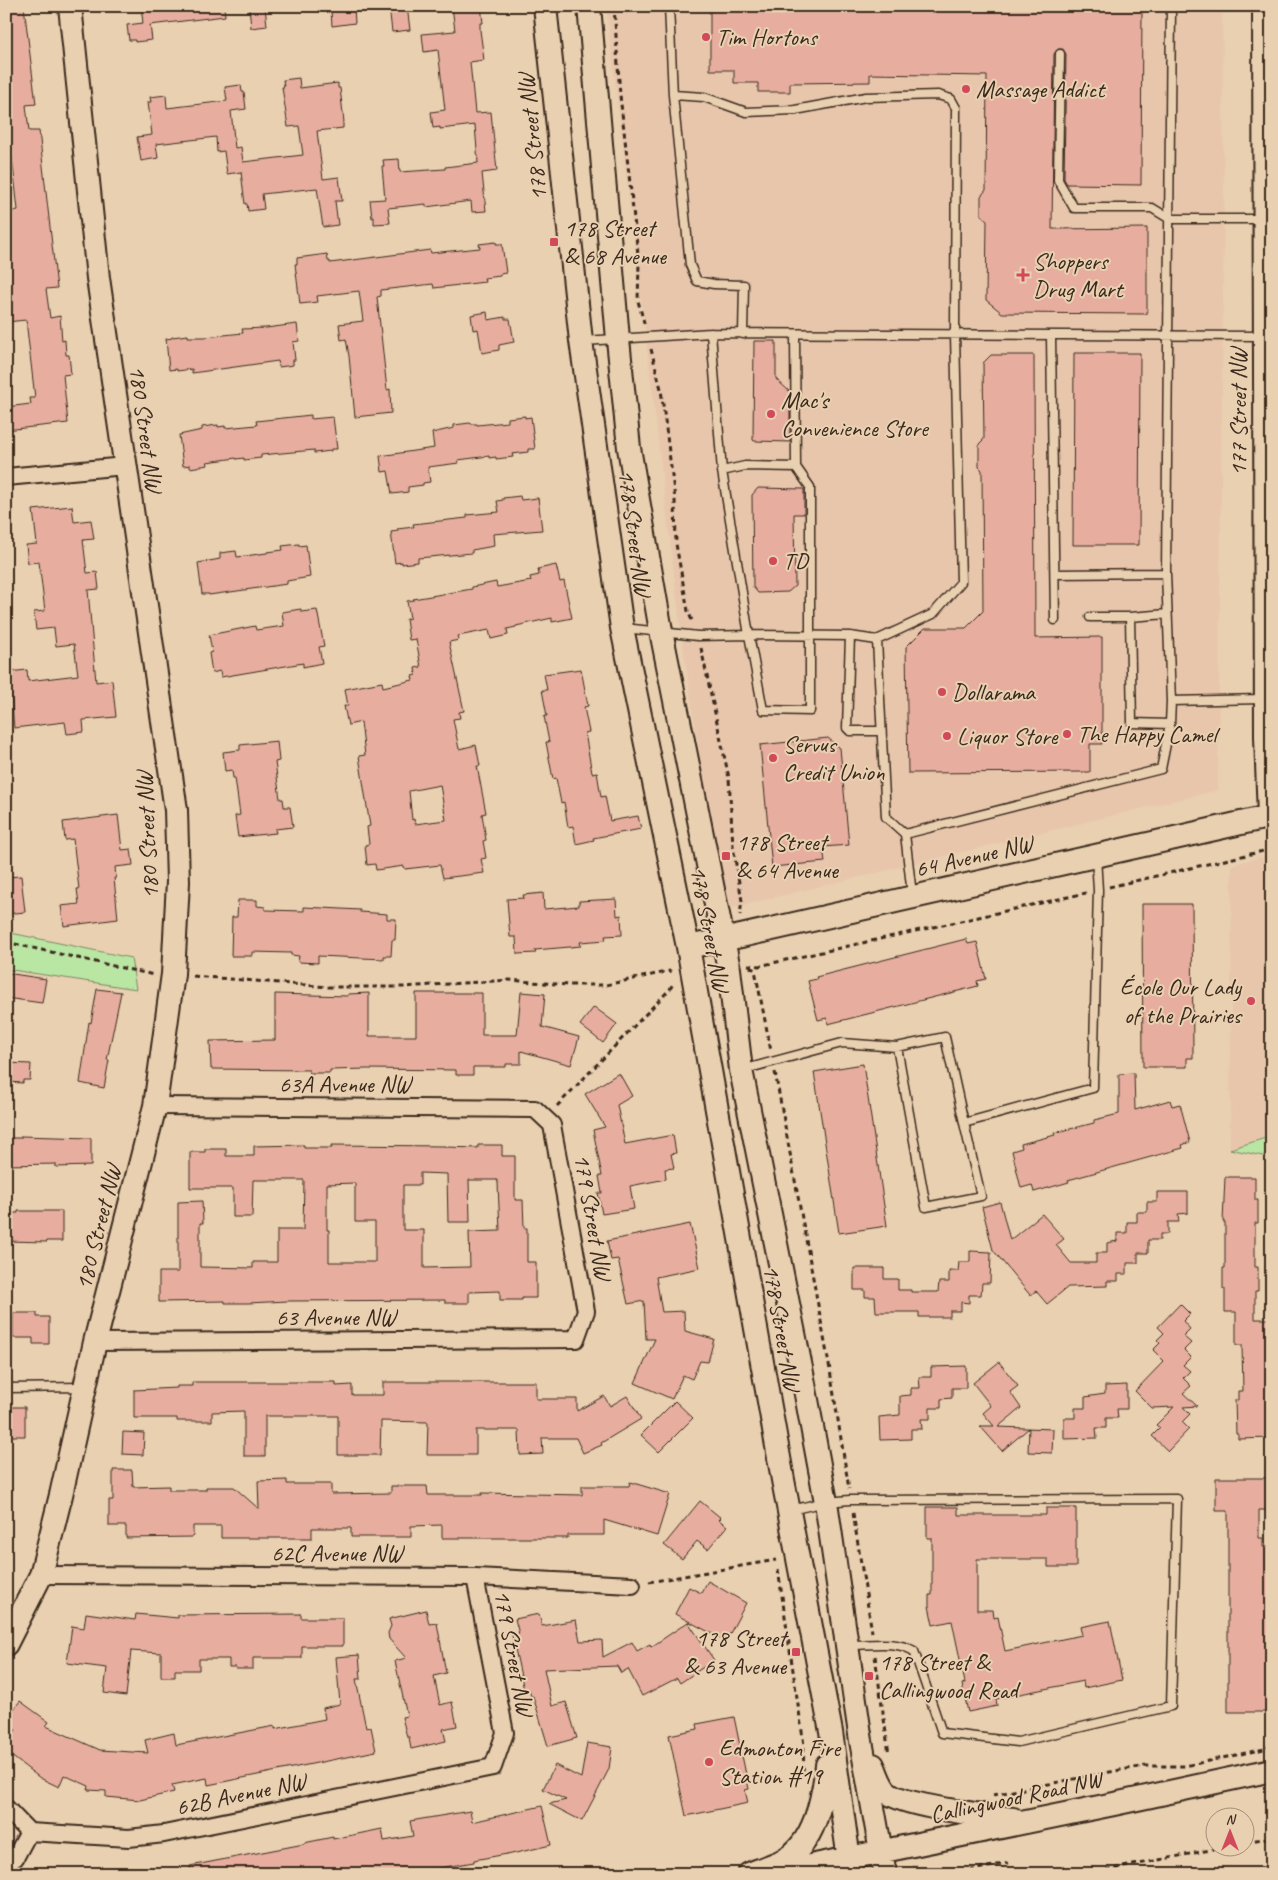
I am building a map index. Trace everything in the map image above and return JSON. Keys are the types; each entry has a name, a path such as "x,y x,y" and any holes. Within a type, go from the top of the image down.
{"main road":[{"name":"180 Street NW","path":"6,1644 41,1575 96,1342 155,1106 173,974 178,882 176,810 163,709 98,278 70,6"},
{"name":"178 Street NW","path":"545,6 581,341 622,628 688,946 683,980 831,1732 850,1866"},
{"name":"178 Street NW","path":"589,6 629,448 662,631 732,938 729,969 741,1070 826,1502 861,1741 886,1874"},
{"name":"64 Avenue NW","path":"688,946 732,938 1269,817"},
{"path":"748,1874 783,1861 810,1834 824,1791 831,1732"},
{"path":"861,1741 885,1790 898,1798 918,1804 1028,1822"},
{"name":"Callingwood Road NW","path":"771,1874 850,1866 881,1852 1272,1770"}],"street":[{"name":"177 Street NW","path":"1261,6 1262,699 1269,817"},
{"path":"6,477 125,466"},
{"name":"63A Avenue NW","path":"155,1106 540,1114"},
{"name":"179 Street NW","path":"540,1114 552,1125 586,1311 576,1339"},
{"name":"63 Avenue NW","path":"96,1342 576,1339"},
{"name":"62C Avenue NW","path":"41,1575 475,1577 632,1585"},
{"name":"179 Street NW","path":"475,1577 505,1733 493,1767"},
{"name":"62B Avenue NW","path":"28,1832 129,1838 164,1834 493,1767"},
{"path":"6,1808 28,1832 15,1858"}],"lane":[{"path":"669,6 673,95 690,264 697,281 714,284 744,285 743,334"},
{"path":"905,834 1161,769 1170,724 1171,701 1166,573 1171,6"},
{"path":"1060,54 1058,180 1074,208 1152,208 1170,220 1262,218"},
{"path":"622,628 698,636 850,636 877,640 933,614 961,582 955,335 956,108 951,99 938,95 866,96 796,110 746,112 704,96 673,95"},
{"path":"581,341 711,333 1169,337 1262,336"},
{"path":"711,333 722,471 748,635 763,710 810,711 810,487 796,467 795,334"},
{"path":"1051,336 1056,620"},
{"path":"722,471 745,466 796,467"},
{"path":"1055,574 1166,573"},
{"path":"1090,617 1130,617 1167,614"},
{"path":"1130,617 1132,723 1170,724"},
{"path":"850,636 847,728 850,731 881,731"},
{"path":"877,640 886,817 905,834 912,897"},
{"path":"1171,701 1262,699"},
{"path":"964,1123 1093,1088 1098,890 1096,855"},
{"path":"741,1070 842,1043 897,1047 945,1037 981,1196 926,1208 897,1047"},
{"path":"8,1388 86,1387"},
{"path":"788,1510 826,1502 850,1500 1177,1499 1171,1706 1018,1742 942,1733 914,1651 905,1646 848,1645"}],"path":[{"path":"614,6 620,95 639,263 638,301 662,389 675,498 676,544 688,611 698,636 729,778 733,846 742,901 739,923 732,938 747,965 755,970 773,1062 830,1370 874,1645 890,1760"},
{"path":"747,965 759,966 1272,849"},
{"path":"6,942 151,975 173,974 329,987 394,987 509,980 606,985 670,971 683,980"},
{"path":"675,992 683,980"},
{"path":"540,1114 670,988 683,980"},
{"path":"774,1550 804,1745 803,1778"},
{"path":"632,1585 776,1560"},
{"path":"984,1796 1120,1770 1147,1766 1185,1766 1264,1749 1272,1744"},
{"path":"1256,1840 1272,1837"},
{"path":"1088,1874 1206,1851"},
{"path":"952,1874 1008,1863"}],"shaded area":[{"path":"606,6 1222,6 1224,196 1218,790 723,910 682,640"},
{"name":"École Our Lady of the Prairies","path":"1272,854 1272,1136 1230,1149 1232,865"}],"green space":[{"path":"6,932 131,958 136,989 6,969"},
{"path":"1272,1136 1272,1158 1230,1149"}],"building":[{"path":"6,6 24,6 36,104 26,105 29,131 39,131 57,288 46,289 50,318 60,316 62,341 65,340 66,355 69,355 71,374 63,375 68,423 6,430 6,407 31,404 30,398 35,398 26,320 6,322 6,227 10,226 9,212 18,210 12,157 8,158 6,145"},
{"path":"141,6 224,6 225,16 150,25 152,40 135,42 135,40 129,40 127,25 143,23"},
{"path":"249,6 265,6 267,26 251,28"},
{"path":"389,6 407,6 410,30 392,32"},
{"path":"452,6 481,6 483,23 480,23 480,30 484,60 470,62 475,113 491,112 497,171 482,173 486,211 472,212 471,201 426,207 426,204 388,208 390,223 374,224 370,200 385,199 383,160 399,159 400,172 445,169 445,167 478,163 475,125 433,128 431,112 445,110 438,50 424,52 422,34 455,31"},
{"path":"710,6 1142,6 1141,185 1067,184 1064,179 1066,54 1063,49 1058,49 1054,54 1052,229 1147,228 1147,314 1002,313 986,300 987,220 981,215 981,196 986,190 987,76 870,74 870,82 790,83 790,92 758,92 758,83 734,83 734,70 710,70"},
{"path":"354,8 355,23 332,26 331,10"},
{"path":"299,78 300,88 338,83 338,88 340,88 343,128 317,131 323,179 339,177 342,201 335,201 338,225 323,227 317,188 262,194 264,209 248,211 247,204 245,204 241,172 227,174 224,151 217,152 216,137 156,144 158,158 141,161 137,137 152,135 148,102 151,102 150,97 166,95 167,108 227,101 225,87 241,85 242,92 244,92 246,109 231,111 235,148 241,147 243,162 303,155 299,126 288,127 282,87 284,87 283,80"},
{"path":"496,242 496,244 502,244 506,273 500,274 500,276 484,278 485,282 434,288 433,284 381,290 381,296 377,297 387,390 390,389 391,413 355,417 349,356 346,339 341,340 339,324 363,321 359,291 317,296 318,302 300,304 295,264 297,264 297,258 327,254 330,263 430,250 431,253 480,248 479,244"},
{"path":"487,312 488,320 505,317 505,319 510,319 514,342 499,345 499,350 482,353 478,329 473,330 471,315"},
{"path":"297,324 299,341 293,342 295,360 293,360 293,365 279,367 278,361 192,373 192,369 169,370 166,339 188,335 188,337 205,337 243,333 242,329"},
{"path":"754,341 776,341 776,379 790,392 790,442 753,440"},
{"path":"1074,353 1140,353 1139,545 1073,545"},
{"path":"991,355 1034,355 1035,638 1102,637 1102,744 1090,744 1090,772 908,773 906,647 925,628 966,628 983,611 982,470 979,467 979,444 984,439 983,363"},
{"path":"311,415 311,419 333,417 337,449 314,453 314,450 261,455 261,458 244,460 244,458 236,458 207,462 208,465 190,468 190,465 183,466 179,435 202,430 202,427 218,425 218,427 225,426 225,428 257,425 256,421"},
{"path":"525,416 525,418 531,417 535,449 512,454 513,457 496,459 496,457 489,458 489,456 458,460 459,463 428,467 430,482 408,487 408,492 392,494 388,471 382,472 380,456 434,448 432,433 454,428 454,425 508,422 508,418"},
{"path":"758,488 804,489 804,514 794,514 795,586 788,592 758,593 753,587 752,495"},
{"path":"520,496 521,500 538,498 542,530 493,534 494,546 472,550 472,553 418,558 418,562 395,563 391,532 398,531 397,529 414,527 413,524 467,518 467,515 499,512 497,501 503,500 503,498"},
{"path":"72,506 74,522 91,520 94,539 83,540 87,573 97,572 99,589 88,590 96,682 112,680 116,717 83,720 84,732 67,734 65,722 14,728 9,672 27,670 28,681 78,675 74,644 56,646 54,628 36,630 34,612 45,611 39,562 28,563 26,545 37,544 33,510"},
{"path":"299,544 299,546 306,545 310,577 287,581 287,584 209,595 202,594 198,563 220,559 220,553 236,551 237,557 283,550 282,546"},
{"path":"556,565 560,582 564,581 572,618 552,622 552,618 516,626 507,629 508,635 491,639 489,630 458,636 459,640 449,642 464,711 459,712 460,718 453,719 459,749 476,745 480,766 477,766 486,813 482,814 486,840 483,841 486,858 481,859 484,873 443,878 440,865 405,869 404,866 376,870 375,864 367,865 365,845 369,844 367,827 370,826 359,756 365,755 361,722 348,725 344,706 348,706 345,689 382,682 383,687 413,680 412,676 416,675 415,668 421,667 416,639 409,640 406,619 410,618 407,601 472,589 472,587 496,582 497,587 531,581 530,577 539,575 538,569","holes":["440,785 446,820 415,824 414,819 412,820 409,791"]},
{"path":"301,609 301,612 317,610 324,646 319,647 322,663 303,667 303,663 221,677 220,671 212,673 209,653 212,652 209,635 255,626 256,630 284,626 282,612"},
{"path":"581,669 588,706 584,707 589,732 585,733 592,773 597,772 601,797 605,796 610,821 638,816 641,829 593,838 594,840 576,844 573,826 568,827 564,802 561,803 556,778 553,779 546,742 549,742 542,690 547,690 544,674"},
{"path":"828,738 840,748 849,845 823,847 825,862 772,867 760,745"},
{"path":"277,741 279,761 275,762 280,799 283,799 284,807 290,807 293,827 275,829 276,833 238,837 235,816 240,815 235,778 233,778 232,770 225,771 223,752 240,750 240,745"},
{"path":"118,815 122,850 131,849 133,865 115,867 116,878 114,878 118,919 64,926 61,906 79,904 77,889 79,889 73,839 65,840 63,822"},
{"path":"21,876 25,912 6,914 6,877"},
{"path":"543,893 544,909 579,906 579,901 616,899 617,916 621,915 622,935 605,936 606,940 580,942 581,946 535,950 536,953 517,954 516,937 510,937 507,899 524,898 523,895"},
{"path":"238,900 257,900 257,906 265,907 265,910 304,911 304,907 360,910 360,912 387,914 387,919 396,919 395,940 392,940 391,956 384,956 384,959 318,956 318,963 298,962 299,956 291,955 291,953 252,952 252,956 231,956 232,917 237,917"},
{"path":"1142,904 1192,904 1193,1058 1187,1058 1187,1067 1143,1067"},
{"path":"966,939 968,944 977,942 986,979 977,981 978,986 828,1024 827,1018 818,1020 808,981 817,979 816,977"},
{"path":"6,973 46,979 42,1003 6,998"},
{"path":"97,989 121,992 107,1060 109,1060 104,1088 80,1083 89,1022 91,1023"},
{"path":"521,992 545,994 542,1027 579,1037 571,1065 521,1051 521,1064 506,1064 506,1067 473,1067 473,1075 456,1075 456,1070 367,1069 330,1070 330,1073 309,1073 309,1070 211,1069 210,1041 275,1040 275,994 348,996 348,994 369,993 369,1036 416,1036 416,993 482,993 482,1035 517,1035"},
{"path":"594,1007 617,1024 603,1043 580,1025"},
{"path":"6,1063 31,1064 30,1080 23,1080 23,1083 6,1082"},
{"path":"863,1064 887,1226 839,1233 814,1072"},
{"path":"619,1073 632,1096 617,1105 625,1144 673,1135 676,1153 671,1154 674,1168 665,1169 666,1179 630,1186 634,1209 602,1214 598,1193 602,1193 599,1176 602,1176 593,1130 605,1127 585,1094"},
{"path":"1134,1073 1135,1110 1170,1100 1172,1106 1180,1104 1190,1142 1182,1145 1183,1148 1068,1180 1069,1182 1034,1192 1032,1185 1021,1188 1012,1151 1022,1148 1021,1144 1094,1123 1094,1120 1119,1114 1119,1074"},
{"path":"21,1136 91,1138 91,1166 56,1167 56,1164 6,1165 6,1138 21,1138"},
{"path":"304,1145 304,1148 332,1148 331,1145 445,1146 478,1148 478,1145 502,1145 502,1156 515,1156 515,1200 523,1200 524,1228 527,1228 527,1262 536,1262 536,1298 500,1300 500,1291 469,1292 469,1303 445,1303 445,1300 248,1303 225,1303 225,1301 159,1302 159,1272 178,1272 178,1202 202,1201 203,1223 200,1223 200,1267 253,1268 253,1262 277,1262 277,1230 303,1230 304,1180 253,1180 252,1217 233,1217 233,1188 190,1188 190,1152 205,1152 205,1149 226,1149 226,1156 254,1156 254,1146","holes":["420,1173 447,1174 448,1222 470,1222 469,1180 497,1180 500,1231 469,1232 470,1267 424,1268 424,1230 403,1230 403,1185 420,1185","355,1183 355,1222 375,1222 375,1262 329,1262 327,1184"]},
{"path":"1225,1177 1255,1177 1255,1200 1258,1200 1258,1223 1255,1223 1255,1267 1258,1267 1258,1291 1255,1291 1255,1319 1272,1319 1272,1438 1238,1439 1238,1434 1236,1434 1235,1400 1238,1400 1238,1391 1243,1391 1242,1345 1236,1345 1236,1312 1225,1312 1223,1268 1225,1268 1225,1222 1223,1222"},
{"path":"1157,1192 1188,1192 1188,1213 1178,1214 1179,1222 1168,1222 1168,1234 1160,1234 1160,1240 1148,1240 1148,1253 1138,1253 1138,1263 1127,1263 1127,1274 1118,1274 1118,1281 1107,1281 1107,1286 1068,1287 1047,1304 1036,1291 1030,1295 993,1250 982,1207 1000,1202 1010,1240 1042,1214 1064,1239 1056,1245 1071,1263 1096,1263 1096,1253 1107,1253 1107,1243 1117,1241 1117,1233 1127,1233 1127,1222 1137,1222 1137,1212 1147,1212 1147,1202 1157,1202"},
{"path":"18,1211 62,1211 62,1241 6,1241 6,1213 18,1213"},
{"path":"690,1224 700,1268 656,1277 662,1312 684,1311 685,1331 714,1339 708,1362 700,1361 692,1379 683,1375 672,1399 635,1383 655,1339 646,1339 644,1301 628,1304 618,1259 611,1260 607,1241"},
{"path":"970,1251 991,1252 990,1283 982,1283 981,1295 969,1295 969,1303 961,1302 961,1311 950,1311 950,1317 919,1317 919,1312 876,1312 875,1297 865,1297 865,1290 854,1290 854,1268 884,1268 884,1279 898,1279 898,1290 938,1292 939,1282 949,1282 949,1271 958,1271 959,1262 970,1262"},
{"path":"1180,1304 1190,1314 1183,1321 1190,1329 1183,1336 1191,1343 1184,1350 1191,1357 1183,1365 1190,1371 1183,1378 1191,1386 1183,1393 1197,1406 1183,1407 1190,1414 1182,1422 1189,1429 1168,1451 1152,1436 1160,1428 1156,1425 1174,1407 1152,1408 1135,1391 1164,1361 1153,1350 1160,1343 1157,1340 1164,1333 1158,1327"},
{"path":"13,1313 37,1313 37,1317 49,1317 49,1344 33,1344 33,1338 13,1338"},
{"path":"999,1362 1018,1386 1010,1392 1021,1408 998,1427 1029,1428 1002,1451 980,1426 994,1426 983,1413 991,1406 973,1383"},
{"path":"966,1366 966,1388 952,1388 952,1398 941,1399 941,1408 930,1408 930,1419 921,1419 922,1429 911,1429 911,1439 880,1440 879,1417 900,1415 900,1396 911,1395 911,1388 920,1388 919,1377 931,1377 931,1367"},
{"path":"192,1382 336,1382 336,1386 352,1385 352,1395 383,1395 383,1382 536,1382 536,1399 577,1399 577,1411 604,1396 610,1406 627,1396 641,1419 601,1443 602,1445 583,1453 576,1438 542,1438 543,1454 520,1455 519,1430 476,1430 476,1455 427,1455 428,1422 381,1421 380,1455 338,1455 338,1416 265,1416 265,1456 244,1456 244,1411 212,1412 212,1421 177,1421 177,1418 134,1418 134,1390 192,1386"},
{"path":"1127,1385 1127,1409 1117,1409 1118,1418 1106,1418 1106,1428 1096,1428 1097,1438 1064,1439 1064,1418 1075,1418 1075,1408 1085,1408 1085,1397 1105,1394 1105,1386"},
{"path":"675,1401 693,1418 659,1452 641,1435"},
{"path":"6,1407 25,1407 25,1436 8,1436 8,1433 6,1433"},
{"path":"1029,1428 1053,1429 1052,1453 1028,1452"},
{"path":"123,1432 144,1433 143,1455 122,1454"},
{"path":"113,1470 132,1470 133,1487 169,1486 169,1490 206,1490 206,1487 234,1487 259,1509 258,1481 287,1480 287,1484 331,1484 331,1494 391,1493 391,1486 427,1486 428,1495 482,1495 482,1493 582,1495 582,1486 629,1486 630,1482 670,1494 657,1536 604,1520 604,1535 568,1535 568,1538 442,1538 442,1525 411,1526 411,1537 351,1537 351,1528 312,1528 312,1538 221,1538 221,1526 193,1526 193,1537 126,1538 126,1526 109,1526 109,1500 113,1500"},
{"path":"1216,1478 1272,1478 1272,1510 1259,1510 1259,1538 1263,1538 1263,1547 1270,1547 1269,1651 1270,1661 1272,1661 1272,1703 1270,1703 1270,1712 1228,1712 1228,1511 1216,1511"},
{"path":"700,1501 721,1518 719,1520 727,1526 708,1549 697,1541 682,1559 664,1545"},
{"path":"927,1507 958,1507 958,1515 1046,1515 1046,1508 1076,1508 1076,1567 1048,1567 1048,1559 977,1559 977,1610 993,1610 994,1618 998,1617 1005,1651 1082,1635 1080,1627 1110,1621 1122,1680 1084,1688 1083,1681 996,1699 997,1706 968,1712 962,1684 965,1683 952,1621 933,1625 929,1606 929,1595 932,1595 932,1538 927,1538"},
{"path":"708,1581 746,1603 726,1641 675,1614 689,1587 701,1593"},
{"path":"426,1610 429,1624 437,1623 446,1673 434,1676 440,1705 452,1702 457,1726 443,1729 446,1741 411,1749 402,1717 407,1716 395,1661 406,1658 389,1639 388,1633 391,1626 389,1619"},
{"path":"86,1613 135,1620 136,1614 178,1618 178,1615 301,1614 301,1618 343,1618 343,1646 302,1646 302,1658 253,1658 253,1669 229,1667 229,1659 199,1659 199,1670 175,1670 175,1677 161,1677 161,1653 131,1651 126,1696 104,1693 107,1668 67,1663 72,1626 84,1628"},
{"path":"539,1614 542,1626 576,1620 580,1641 602,1640 603,1657 632,1642 637,1651 650,1644 651,1647 688,1622 714,1660 680,1683 677,1678 642,1696 628,1669 621,1673 617,1666 544,1669 552,1706 566,1702 577,1738 548,1746 533,1696 531,1697 529,1689 524,1690 512,1635 519,1634 515,1619"},
{"path":"359,1655 361,1679 356,1679 366,1728 371,1727 376,1751 208,1785 207,1778 172,1785 174,1792 140,1800 106,1797 106,1791 88,1790 89,1786 64,1775 59,1787 40,1778 6,1752 6,1743 16,1730 6,1722 6,1719 20,1701 49,1722 46,1726 100,1750 148,1753 145,1740 174,1733 176,1745 275,1726 275,1729 325,1719 323,1708 340,1704 336,1657"},
{"name":"Edmonton Fire Station #19","path":"734,1717 749,1789 745,1790 748,1803 686,1816 669,1735 698,1729 697,1724"},
{"path":"587,1743 612,1747 609,1769 582,1821 549,1804 566,1800 543,1789 555,1765 581,1778"},
{"path":"542,1806 551,1845 474,1860 474,1862 405,1874 336,1874 335,1868 309,1874 191,1874 190,1866 333,1837 333,1839 382,1829 384,1841 413,1836 410,1821 470,1811 472,1822"}],"place":[{"name":"Tim Hortons","path":"706,37"},
{"name":"Massage Addict","path":"966,89"},
{"name":"178 Street & 68 Avenue","path":"554,242"},
{"name":"Shoppers Drug Mart","path":"1023,275"},
{"name":"Mac's Convenience Store","path":"771,414"},
{"name":"TD","path":"773,561"},
{"name":"Dollarama","path":"942,692"},
{"name":"The Happy Camel","path":"1067,734"},
{"name":"Liquor Store","path":"947,736"},
{"name":"Servus Credit Union","path":"773,758"},
{"name":"178 Street & 64 Avenue","path":"726,856"},
{"name":"École Our Lady of the Prairies","path":"1251,1001"},
{"name":"178 Street & 63 Avenue","path":"796,1652"},
{"name":"178 Street & Callingwood Road","path":"869,1676"},
{"name":"Edmonton Fire Station #19","path":"709,1762"}]}
